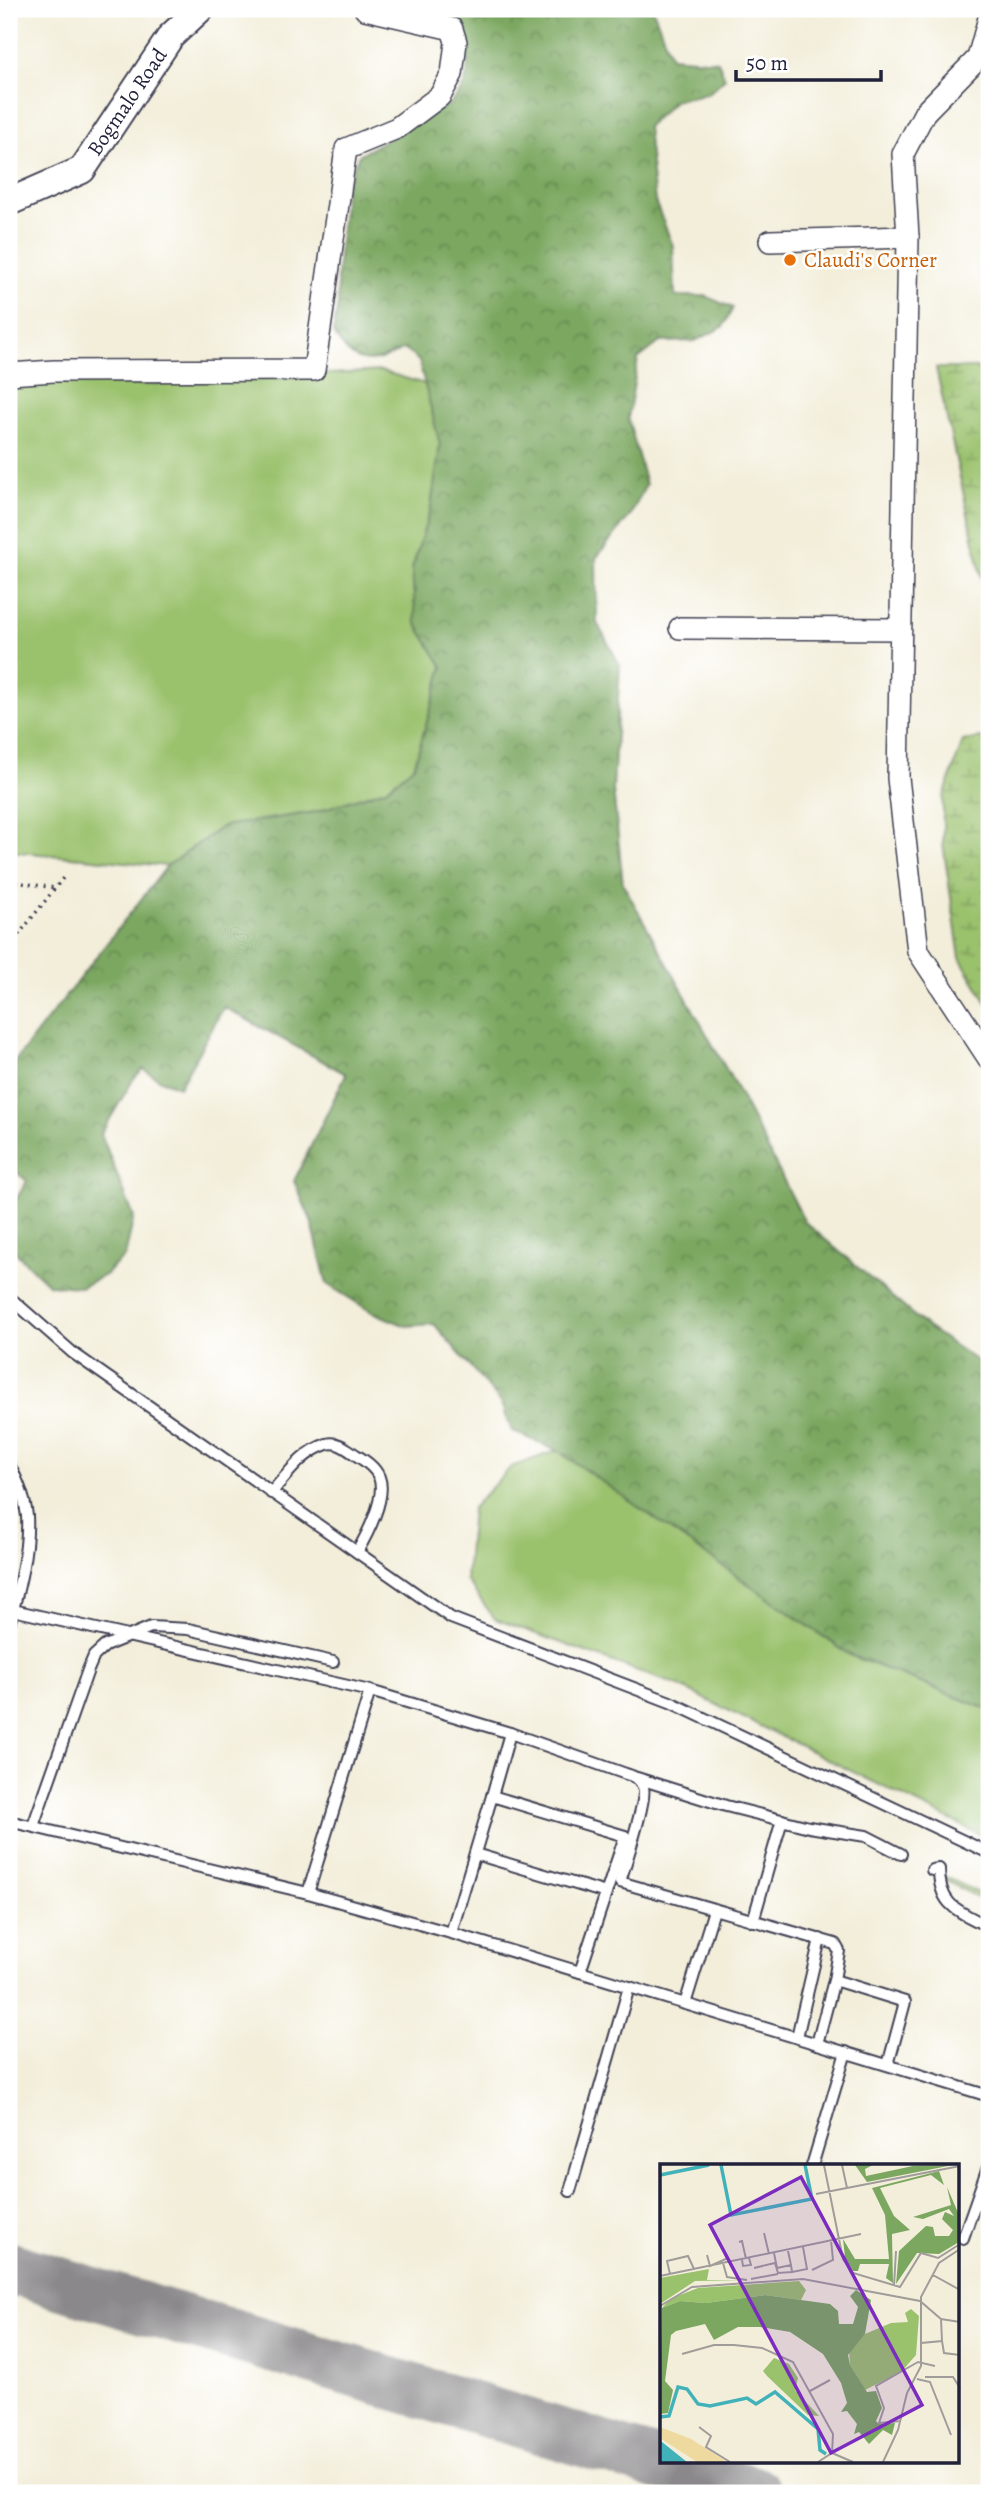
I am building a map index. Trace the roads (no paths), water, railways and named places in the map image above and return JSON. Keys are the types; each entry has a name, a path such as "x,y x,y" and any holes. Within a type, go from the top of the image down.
{"street":[{"name":"Bogmalo Road","path":"9,202 82,170 171,36 200,9"},
{"path":"9,373 314,370 346,149 397,128 440,96 452,74 456,42 452,29 365,9"},
{"path":"989,19 978,58 925,112 903,154 908,237 898,778 918,951 989,1059"},
{"path":"770,242 908,237"},
{"path":"680,628 900,629"}],"lane":[{"path":"9,1297 73,1353 451,1618 670,1702 989,1853"},
{"path":"271,1493 300,1459 328,1443 340,1444 368,1463 379,1476 381,1491 370,1529 356,1552"},
{"path":"9,1464 18,1482 27,1515 25,1547 9,1625"},
{"path":"13,1610 370,1691 510,1733 635,1777 726,1805 782,1820 866,1836 901,1854"},
{"path":"33,1826 94,1656 105,1646 152,1627 188,1629 333,1662"},
{"path":"308,1893 370,1691"},
{"path":"450,1933 510,1733"},
{"path":"635,1777 645,1790 620,1882 820,1939 839,1947 834,1980 817,2044"},
{"path":"492,1796 625,1836 580,1972"},
{"path":"752,1921 782,1820"},
{"path":"9,1821 308,1893 450,1933 989,2096"},
{"path":"474,1854 606,1893"},
{"path":"932,1870 939,1869 939,1887 946,1900 957,1910 989,1927"},
{"path":"685,2004 714,1910"},
{"path":"797,2037 820,1939"},
{"path":"834,1980 905,2002 888,2065"},
{"path":"570,2191 629,1987"},
{"path":"813,2164 846,2052"},
{"path":"962,2238 989,2164"}],"place":[{"name":"Claudi's Corner","path":"790,260"}]}
